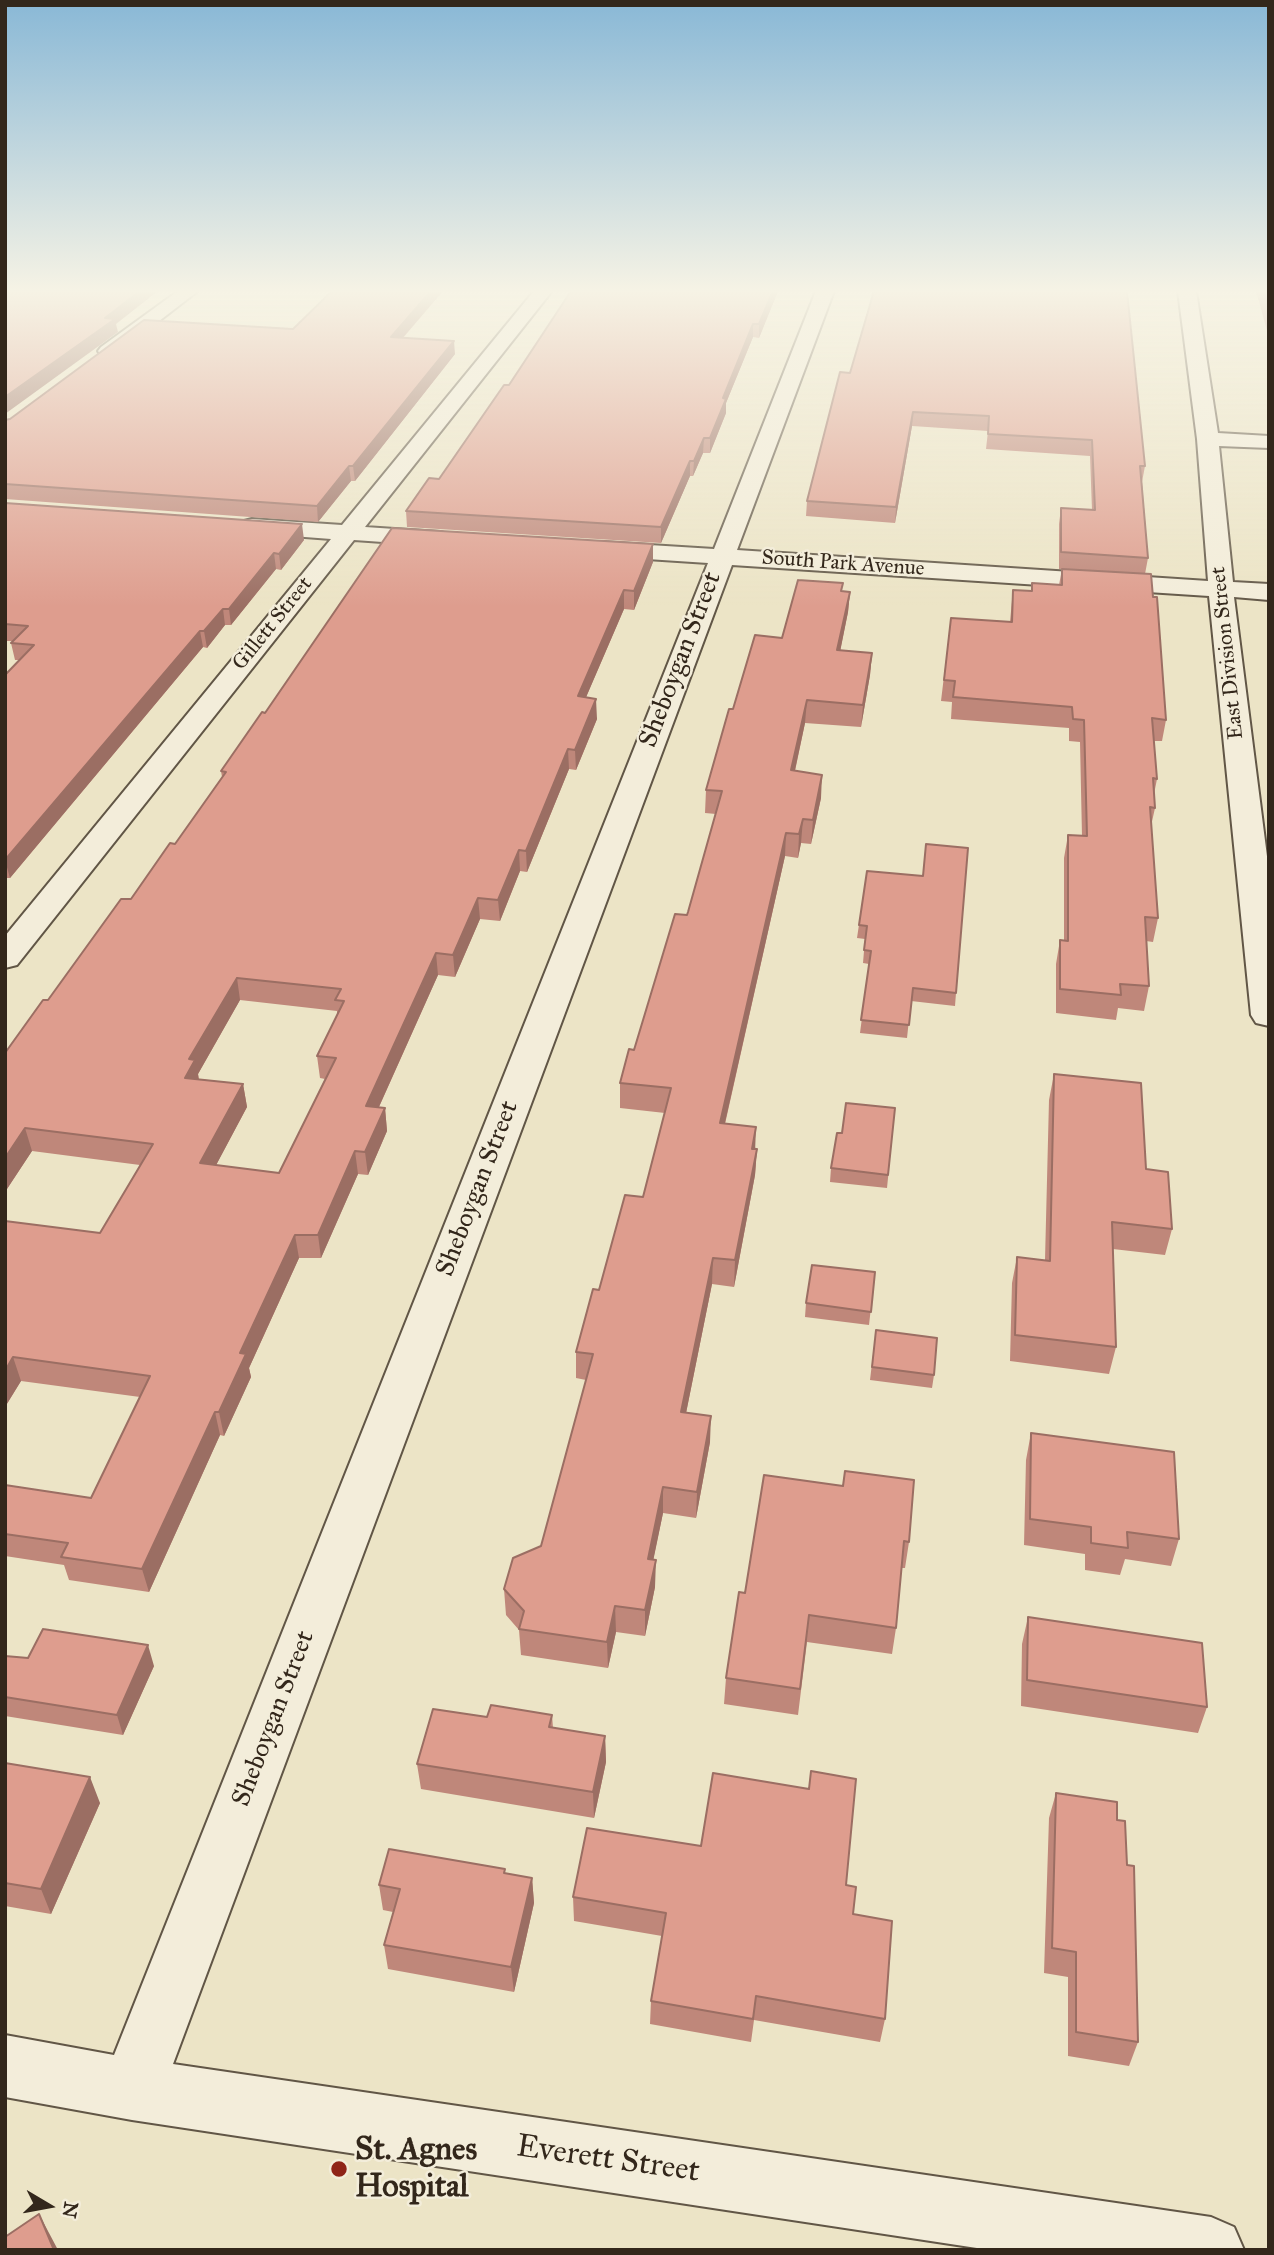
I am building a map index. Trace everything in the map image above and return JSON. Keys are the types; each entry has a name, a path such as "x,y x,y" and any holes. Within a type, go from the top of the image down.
{"street":[{"name":"Gillett Street","path":"5,958 457,396"},
{"name":"Sheboygan Street","path":"132,2089 784,396"},
{"name":"East Division Street","path":"1202,396 1221,589 1266,957 1269,1015"},
{"path":"1208,439 1269,442"},
{"path":"226,524 465,541"},
{"name":"South Park Avenue","path":"573,547 1269,592"},
{"name":"Everett Street","path":"5,2066 132,2089 1211,2250"}],"building":[{"path":"41,396 409,396 317,506 5,484 5,420"},
{"path":"496,396 724,396 726,399 710,438 704,438 694,461 690,461 661,527 406,511 429,478 439,479"},
{"path":"834,396 1138,396 1145,466 1140,466 1148,558 1061,552 1061,508 1095,510 1092,440 988,434 989,416 913,412 896,507 807,501"},
{"path":"5,503 302,524 279,554 274,553 229,609 223,609 204,631 200,631 5,860 5,675 34,645 11,643 28,626 5,624"},
{"path":"392,528 653,544 634,591 624,590 578,696 596,699 575,750 568,749 526,851 519,850 498,900 478,898 453,955 436,953 366,1106 385,1108 365,1152 355,1151 318,1235 295,1235 240,1353 246,1354 219,1412 215,1412 142,1569 61,1557 68,1543 5,1534 5,1485 91,1498 150,1376 13,1357 5,1371 5,1221 100,1233 153,1144 25,1128 5,1158 5,1053 43,1000 48,1000 121,899 131,899 170,843 175,844 226,772 221,771 262,712 265,713","holes":["237,978 341,989 335,1000 344,1001 317,1056 336,1058 279,1173 200,1163 243,1084 185,1078 195,1060 189,1059"]},
{"path":"1062,569 1151,574 1153,597 1157,597 1166,720 1152,718 1157,779 1153,778 1155,808 1150,807 1158,918 1145,917 1149,986 1120,984 1121,995 1060,989 1060,940 1068,941 1068,835 1087,836 1084,720 1073,719 1072,707 953,697 955,681 944,680 951,618 1012,622 1013,590 1032,591 1032,583 1062,585"},
{"path":"798,580 843,583 841,591 850,592 837,650 872,653 863,705 807,700 791,770 822,775 813,820 803,819 799,834 786,833 720,1123 756,1127 752,1149 757,1149 735,1260 713,1258 681,1412 711,1416 697,1492 663,1487 648,1559 656,1560 645,1610 615,1606 607,1642 519,1629 524,1611 504,1589 513,1558 541,1546 593,1354 576,1352 593,1289 599,1290 625,1195 643,1197 671,1088 620,1083 629,1049 634,1050 675,914 687,915 688,912 722,791 706,790 729,709 733,709 755,635 782,638"},
{"path":"926,844 968,848 956,993 913,988 909,1025 861,1020 871,951 864,950 867,926 859,925 867,871 923,876"},
{"path":"1054,1074 1141,1083 1146,1169 1168,1172 1172,1229 1112,1222 1116,1347 1015,1335 1017,1257 1050,1261"},
{"path":"846,1103 895,1108 888,1175 831,1168 837,1133 842,1133"},
{"path":"812,1265 875,1272 871,1312 806,1303"},
{"path":"876,1330 937,1338 934,1375 872,1367"},
{"path":"1031,1433 1174,1452 1179,1539 1127,1532 1128,1548 1091,1543 1091,1527 1030,1519"},
{"path":"845,1471 914,1480 909,1542 904,1541 896,1628 809,1615 800,1689 726,1678 739,1592 745,1593 764,1475 843,1486"},
{"path":"1028,1617 1202,1643 1207,1707 1027,1680"},
{"path":"43,1629 148,1645 117,1715 5,1697 5,1656 28,1658"},
{"path":"491,1705 552,1715 549,1727 605,1736 593,1792 417,1764 433,1709 487,1717"},
{"path":"5,1763 90,1777 41,1889 5,1883"},
{"path":"811,1771 856,1779 846,1885 856,1887 853,1914 892,1921 885,2019 756,1996 753,2019 651,2001 666,1913 573,1897 587,1828 701,1846 713,1773 809,1789"},
{"path":"1056,1793 1117,1802 1117,1820 1125,1821 1127,1865 1134,1866 1138,2042 1076,2032 1076,1952 1052,1948"},
{"path":"389,1849 505,1869 504,1873 532,1878 511,1967 384,1945 400,1889 379,1885"},
{"path":"39,2214 54,2250 5,2250 5,2237"}],"place":[{"name":"St. Agnes Hospital","path":"339,2169"}]}
